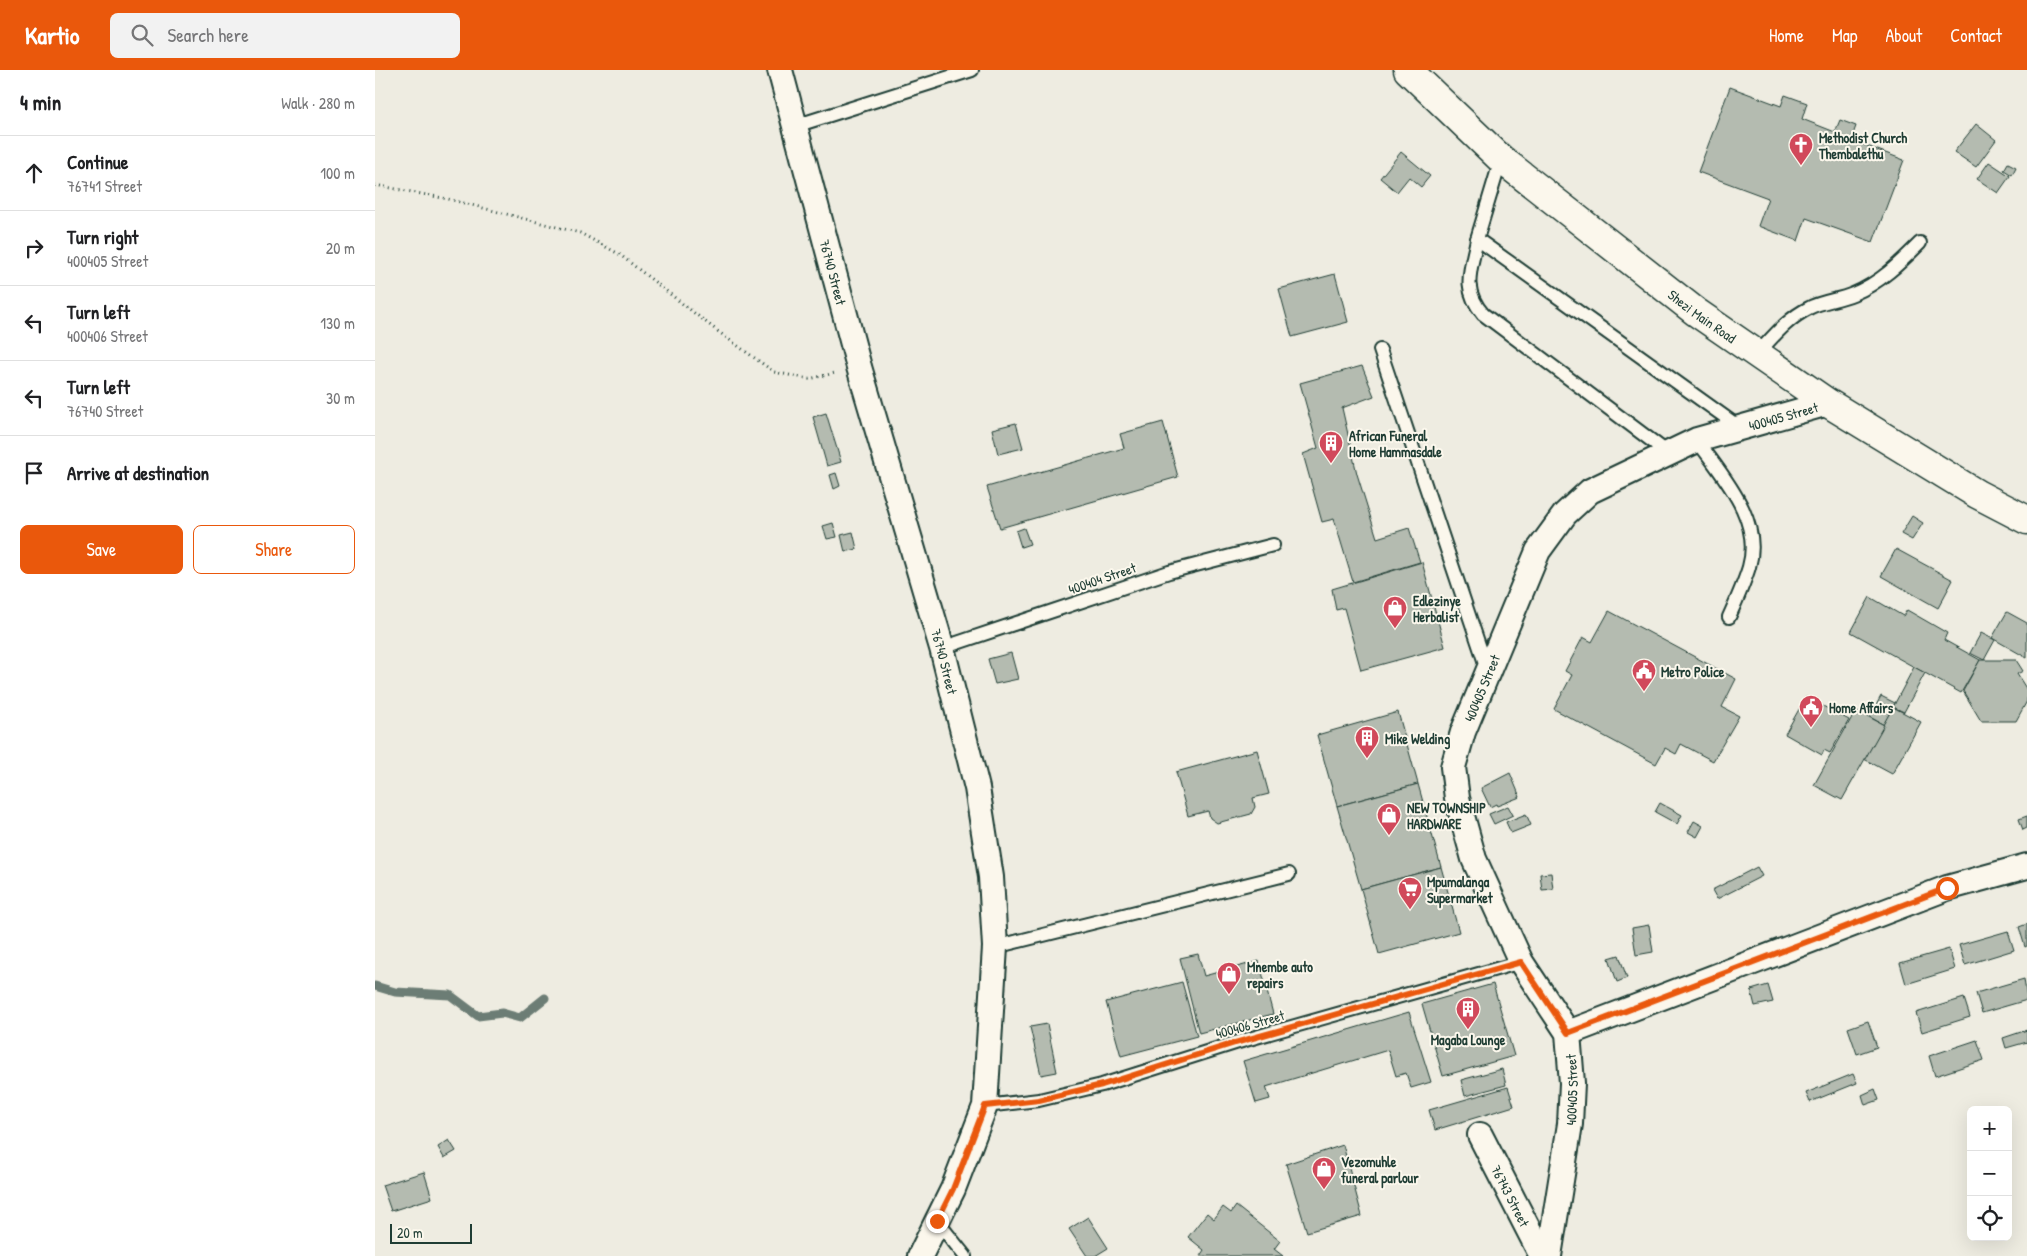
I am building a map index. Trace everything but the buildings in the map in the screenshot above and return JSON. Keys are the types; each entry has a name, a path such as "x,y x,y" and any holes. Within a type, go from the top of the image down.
{"street":[{"name":"76740 Street","path":"780,70 859,368 942,648 977,788 991,877 995,947 985,1106 953,1189 920,1256"},
{"name":"Shezi Main Road","path":"1408,70 1501,159 1695,312 1828,402 1977,494 2027,520"},
{"name":"400405 Street","path":"1549,1256 1570,1124 1572,1083 1568,1033 1521,962 1475,858 1457,798 1453,767 1463,732 1538,551 1565,514 1590,491 1697,440 1828,402"},
{"path":"1568,1033 1947,888 2027,866"},
{"name":"76743 Street","path":"1480,1135 1543,1256"}],"lane":[{"path":"795,126 972,70"},
{"path":"1501,159 1477,239 1469,282 1472,301 1483,314 1668,453"},
{"path":"1477,239 1739,427"},
{"path":"1757,354 1783,325 1797,315 1810,307 1853,294 1876,282 1900,264 1920,242"},
{"path":"1380,350 1488,672"},
{"path":"1697,440 1746,514 1751,533 1750,566 1729,617"},
{"name":"400404 Street","path":"942,648 1169,572 1273,545"},
{"path":"995,947 1289,874"},
{"name":"400406 Street","path":"985,1106 1039,1100 1102,1085 1235,1043 1521,962"},
{"path":"937,1221 965,1256"}],"path":[{"path":"375,185 448,199 581,233 619,254 716,330 774,372 809,379 859,368"}],"waterway":[{"path":"375,986 395,992 450,995 478,1016 502,1013 520,1018 545,998"}],"place":[{"name":"Methodist Church Thembalethu","path":"1801,166"},
{"name":"African Funeral Home Hammasdale","path":"1331,464"},
{"name":"Edlezinye Herbalist","path":"1395,629"},
{"name":"Metro Police","path":"1644,692"},
{"name":"Home Affairs","path":"1811,728"},
{"name":"Mike Welding","path":"1367,759"},
{"name":"NEW TOWNSHIP HARDWARE","path":"1389,836"},
{"name":"Mpumalanga Supermarket","path":"1410,910"},
{"name":"Mnembe auto repairs","path":"1229,995"},
{"name":"Magaba Lounge","path":"1468,1030"},
{"name":"Vezomuhle funeral parlour","path":"1324,1190"}],"route":[{"path":"937,1221 953,1189 985,1106 1039,1100 1102,1085 1235,1043 1521,962 1568,1033 1947,888"}]}
